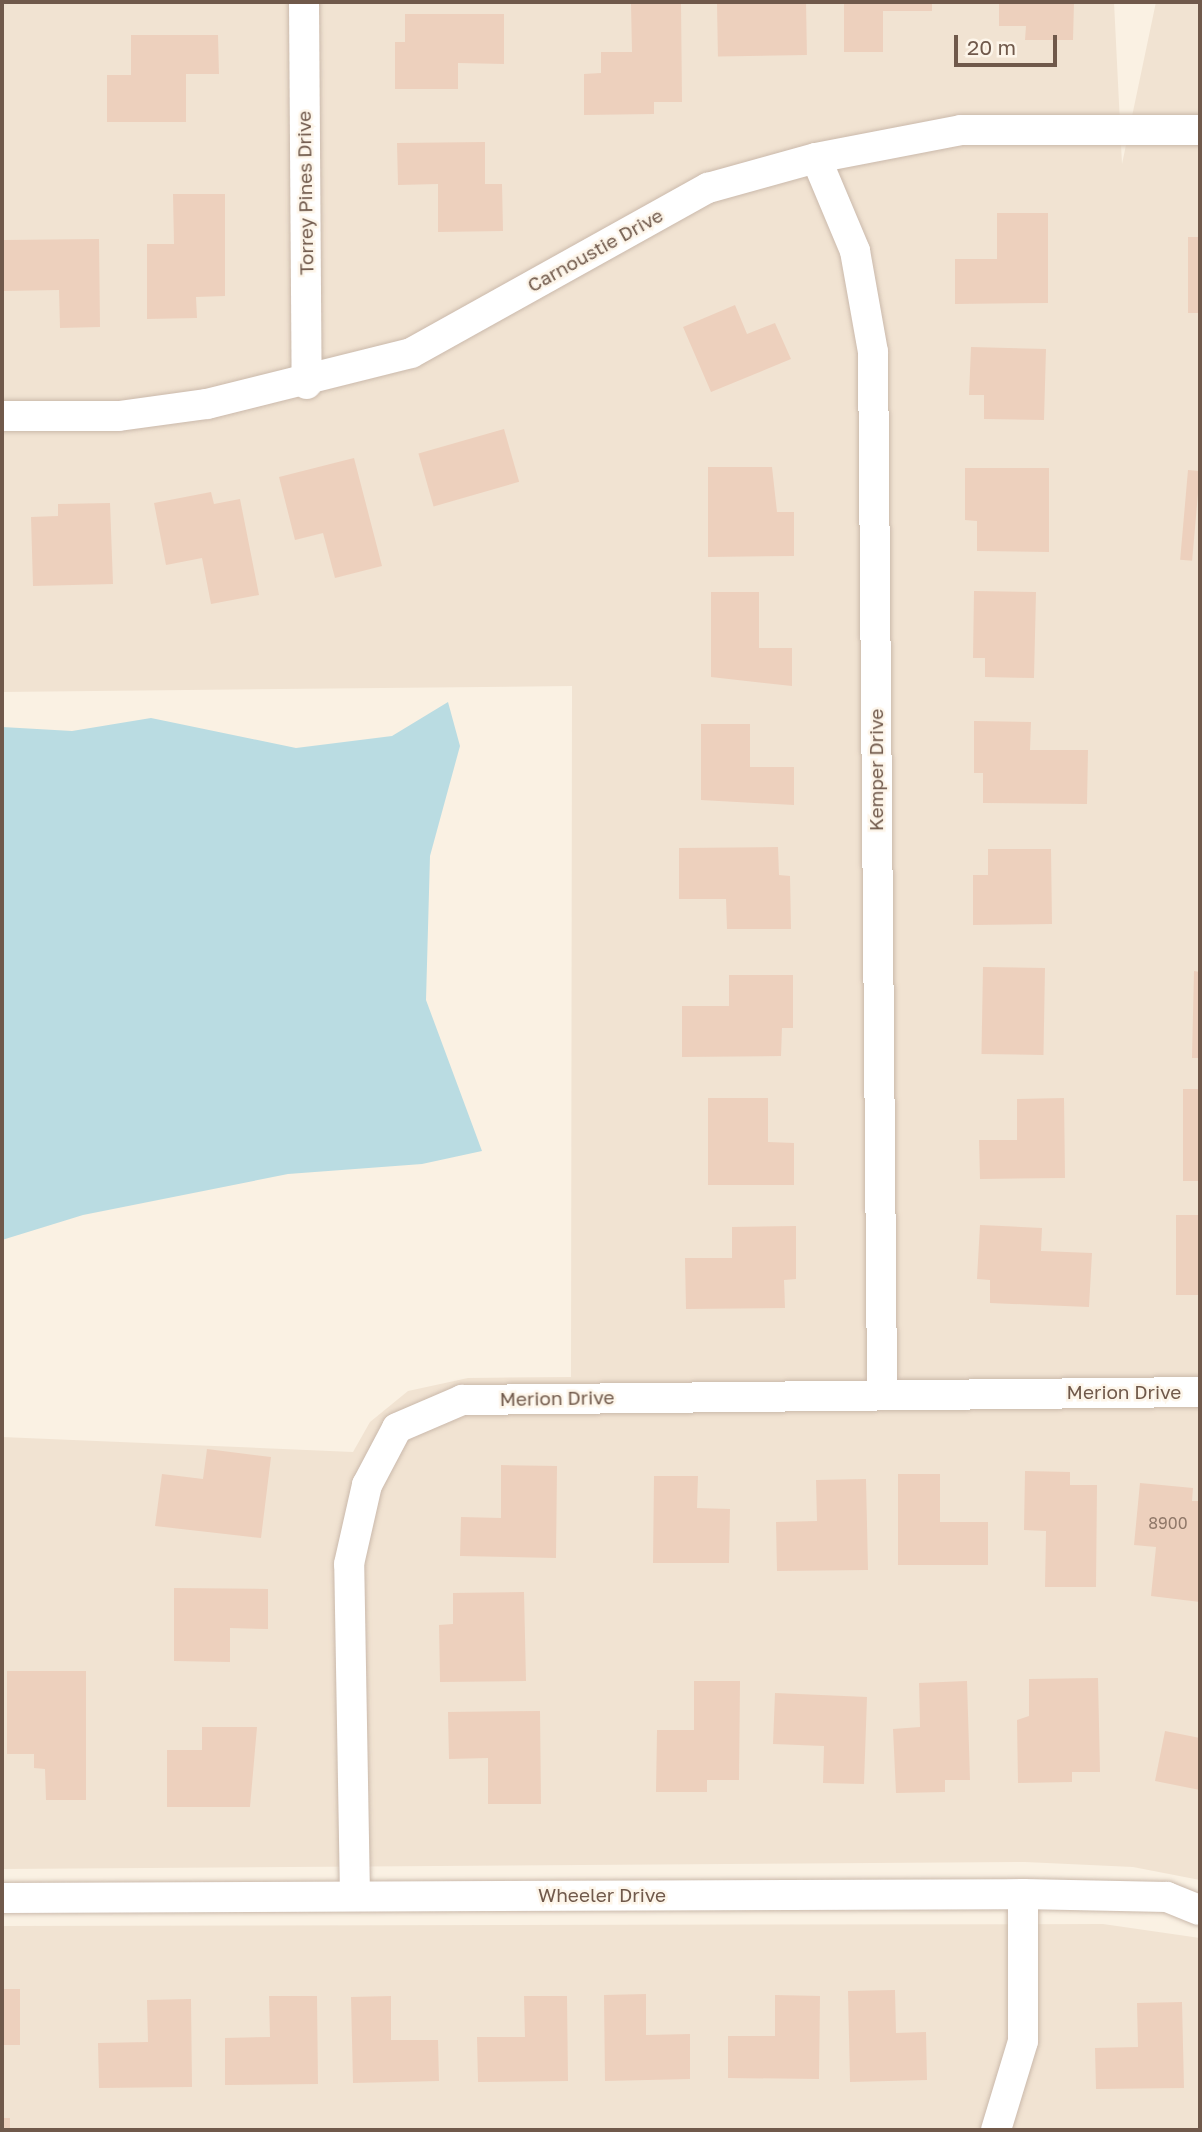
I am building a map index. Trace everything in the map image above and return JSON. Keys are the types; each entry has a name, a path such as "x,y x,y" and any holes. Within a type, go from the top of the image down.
{"street":[{"name":"Torrey Pines Drive","path":"304,2 307,384"},
{"name":"Carnoustie Drive","path":"2,416 120,416 307,384 411,353 708,188 816,158 961,130 1200,130"},
{"name":"Kemper Drive","path":"816,158 855,251 873,352 881,1392"},
{"name":"Merion Drive","path":"355,1896 349,1564 367,1485 397,1428 462,1400 881,1392 1200,1392"},
{"name":"Wheeler Drive","path":"2,1898 1023,1894 1167,1898 1200,1910"},
{"path":"996,2130 1023,2041 1023,1894"}],"shaded area":[{"path":"2,2 1114,2 1122,164 1156,2 1200,2 1200,1880 1133,1867 1025,1862 2,1869 2,1437 353,1452 370,1422 408,1391 468,1378 571,1377 572,686 2,692"},
{"path":"1103,1924 1200,1938 1200,2130 2,2130 2,1926"}],"water":[{"path":"448,702 460,746 430,856 426,1000 482,1151 422,1164 288,1174 83,1215 2,1240 2,727 72,731 151,718 296,748 392,736"}],"building":[{"path":"806,2 807,55 718,57 717,4"},
{"path":"844,2 932,2 932,11 883,11 883,52 844,52"},
{"path":"999,2 1074,2 1073,40 1025,40 1026,26 999,26"},
{"path":"681,3 682,102 654,102 654,114 584,115 584,74 601,73 601,52 632,52 631,4"},
{"path":"405,14 504,14 504,64 458,63 458,89 395,89 395,42 405,42"},
{"path":"131,35 218,35 219,74 186,74 186,122 107,122 107,75 131,75"},
{"path":"485,142 485,184 502,184 503,231 438,232 438,184 398,185 397,143"},
{"path":"173,194 225,194 225,296 196,297 197,318 147,319 147,244 174,244"},
{"path":"997,213 1048,213 1048,303 955,304 955,259 997,259"},
{"path":"1188,237 1200,237 1200,313 1188,313"},
{"path":"99,239 100,327 60,328 59,290 3,291 3,240"},
{"path":"735,305 747,334 775,323 791,359 711,392 683,327"},
{"path":"971,347 1046,349 1044,420 984,419 984,395 969,395"},
{"path":"504,429 519,482 434,506 418,454"},
{"path":"354,458 382,566 335,578 323,533 295,540 279,477"},
{"path":"708,467 772,467 777,512 794,512 794,556 708,557"},
{"path":"965,468 1049,468 1049,552 977,551 977,521 965,520"},
{"path":"1188,470 1200,471 1192,561 1180,560"},
{"path":"211,492 214,504 240,499 259,595 211,604 202,558 166,565 154,503"},
{"path":"110,503 113,584 33,586 31,517 58,516 58,504"},
{"path":"974,591 1036,592 1034,678 985,677 985,658 973,658"},
{"path":"711,592 759,592 759,648 792,648 792,686 711,677"},
{"path":"974,721 1031,722 1030,750 1088,750 1087,804 983,803 983,773 974,773"},
{"path":"701,724 750,724 750,767 794,767 794,805 701,800"},
{"path":"778,847 779,875 790,876 791,929 727,929 726,899 679,899 679,848"},
{"path":"988,849 1051,849 1052,924 973,925 973,875 988,875"},
{"path":"983,967 1045,968 1043,1055 981,1054"},
{"path":"1194,971 1200,972 1200,1058 1192,1058"},
{"path":"729,975 793,975 793,1028 782,1028 781,1056 682,1057 682,1006 729,1006"},
{"path":"1183,1089 1200,1089 1200,1181 1183,1181"},
{"path":"708,1098 768,1098 768,1142 794,1143 794,1185 708,1185"},
{"path":"1064,1098 1065,1178 980,1179 979,1140 1017,1140 1017,1099"},
{"path":"1176,1215 1200,1215 1200,1295 1176,1295"},
{"path":"980,1225 1042,1228 1041,1251 1092,1253 1089,1307 990,1303 990,1280 977,1279"},
{"path":"796,1226 796,1279 784,1280 785,1308 686,1309 685,1258 732,1258 732,1227"},
{"path":"207,1449 271,1457 261,1538 155,1526 162,1474 203,1479"},
{"path":"501,1465 557,1466 556,1558 460,1556 461,1517 501,1518"},
{"path":"1025,1471 1070,1472 1070,1485 1097,1485 1096,1587 1045,1587 1046,1531 1024,1530"},
{"path":"898,1474 940,1474 940,1522 988,1522 988,1565 898,1565"},
{"path":"654,1476 698,1476 697,1508 730,1509 729,1563 653,1563"},
{"path":"866,1479 868,1570 777,1571 776,1522 817,1521 816,1480"},
{"path":"1140,1483 1193,1488 1192,1501 1200,1501 1200,1602 1151,1596 1156,1547 1134,1545"},
{"path":"174,1588 268,1589 268,1629 230,1628 230,1662 174,1661"},
{"path":"524,1592 526,1681 440,1682 439,1625 453,1624 453,1593"},
{"path":"7,1671 86,1671 86,1800 46,1800 45,1769 34,1768 34,1754 7,1754"},
{"path":"1098,1678 1100,1772 1072,1772 1072,1782 1018,1783 1017,1720 1029,1716 1029,1679"},
{"path":"694,1681 740,1681 739,1780 707,1780 707,1792 656,1792 657,1730 694,1730"},
{"path":"967,1681 970,1780 945,1780 945,1792 896,1793 893,1729 920,1727 919,1683"},
{"path":"775,1693 867,1697 864,1784 823,1783 824,1746 773,1744"},
{"path":"540,1711 541,1804 488,1804 488,1758 449,1759 448,1712"},
{"path":"202,1727 257,1727 250,1807 167,1807 167,1750 202,1750"},
{"path":"1165,1731 1200,1738 1200,1790 1155,1781"},
{"path":"2,1989 20,1989 20,2045 2,2045"},
{"path":"895,1990 896,2033 926,2032 927,2080 850,2082 848,1991"},
{"path":"646,1994 646,2035 690,2034 690,2079 605,2081 604,1995"},
{"path":"775,1995 820,1996 819,2079 728,2078 728,2036 775,2036"},
{"path":"269,1996 317,1996 318,2084 225,2085 225,2038 270,2037"},
{"path":"391,1996 391,2040 438,2040 439,2081 353,2083 351,1997"},
{"path":"524,1996 567,1996 568,2081 478,2082 477,2037 525,2037"},
{"path":"191,1999 192,2087 99,2088 98,2043 148,2042 147,2000"},
{"path":"1182,2002 1184,2088 1096,2089 1095,2048 1138,2047 1137,2003"},
{"path":"2,2118 10,2118 10,2130 2,2130"}]}
